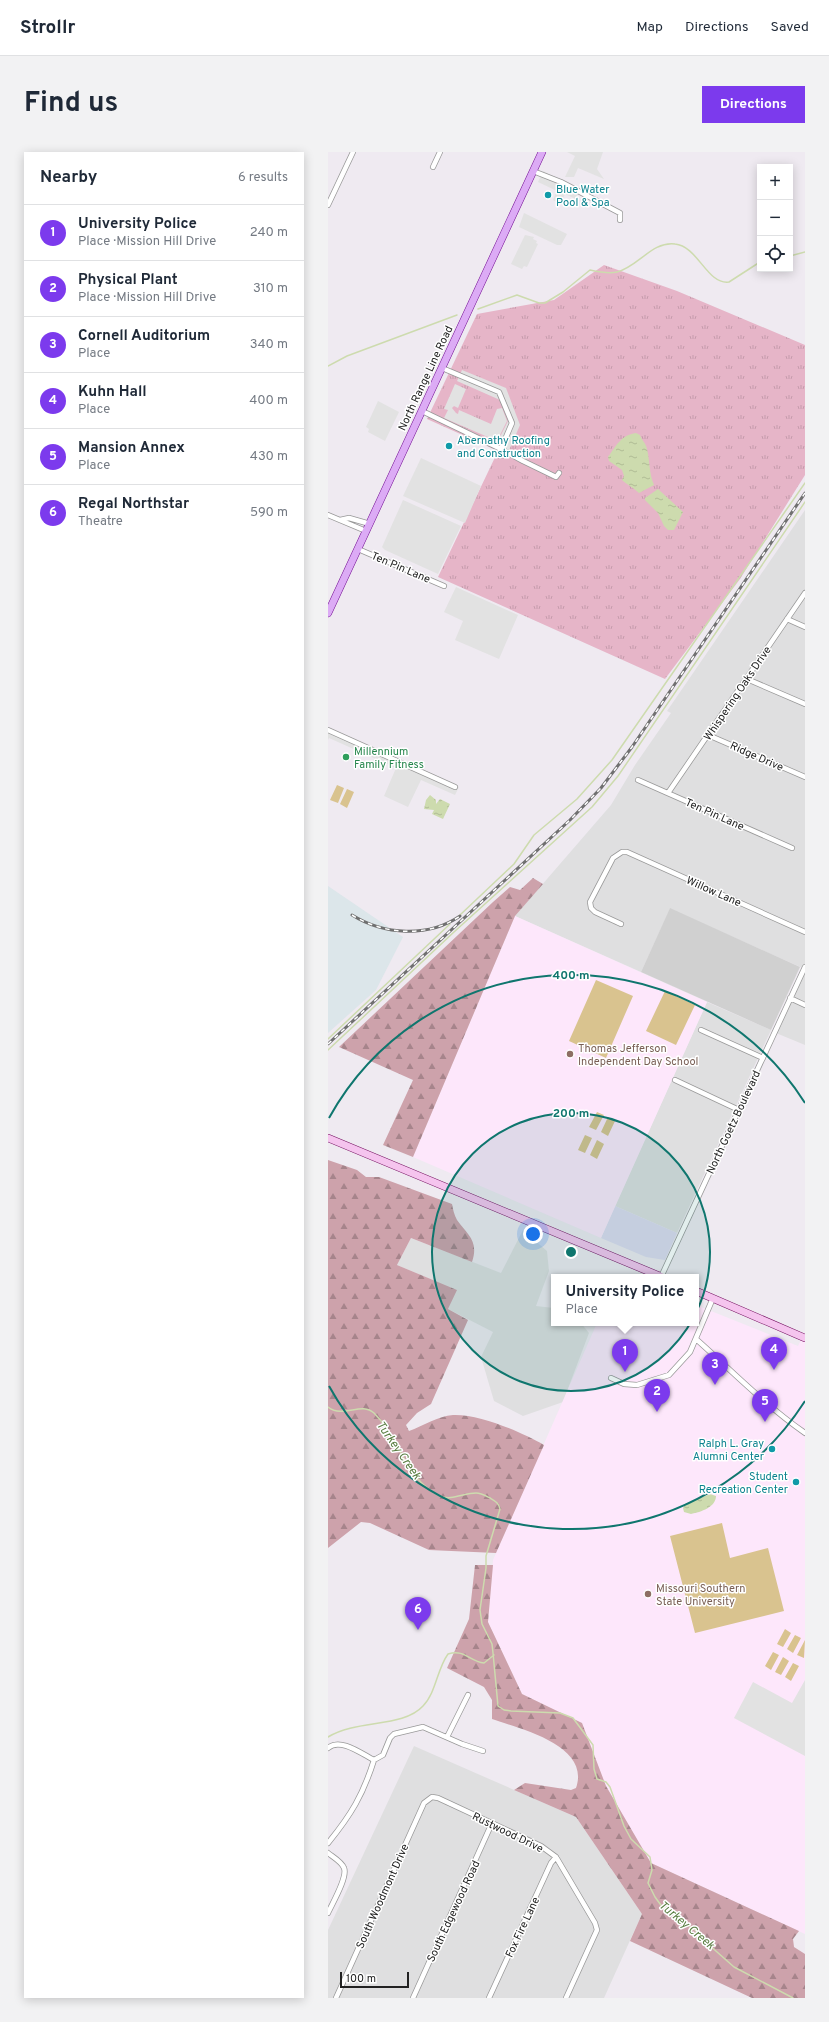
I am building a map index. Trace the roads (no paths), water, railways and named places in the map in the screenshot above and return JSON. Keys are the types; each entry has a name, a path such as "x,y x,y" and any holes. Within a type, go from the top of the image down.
{"main road":[{"name":"North Range Line Road","path":"328,612 542,152"},
{"path":"328,1138 654,1274"},
{"path":"699,1292 805,1338"}],"street":[{"path":"328,205 353,152"},
{"path":"434,166 440,152"},
{"path":"533,171 561,182 620,213 620,220"},
{"path":"442,368 499,392 512,423 501,448"},
{"path":"422,412 501,448 538,469 556,477 559,473"},
{"path":"328,515 366,531"},
{"path":"340,520 350,518 370,524"},
{"name":"Ten Pin Lane","path":"358,549 444,586"},
{"name":"Whispering Oaks Drive","path":"668,793 805,593"},
{"path":"787,619 805,627"},
{"path":"747,679 805,704"},
{"path":"328,730 455,787"},
{"name":"Ridge Drive","path":"708,735 805,777"},
{"name":"Ten Pin Lane","path":"638,780 792,848"},
{"name":"Willow Lane","path":"621,924 595,912 591,908 590,902 613,858 622,852 627,852 805,932"},
{"name":"North Goetz Boulevard","path":"662,1274 805,967"},
{"path":"790,998 805,1005"},
{"path":"701,1030 763,1058"},
{"path":"675,1080 739,1110"},
{"path":"611,1378 624,1384 637,1385 669,1375 690,1352 713,1298"},
{"path":"696,1339 715,1354 756,1395 805,1433"},
{"path":"447,1737 468,1695"},
{"path":"328,1843 347,1820 365,1789 374,1760 383,1755 390,1738 394,1734 423,1727 462,1744 483,1751"},
{"path":"328,1748 336,1744 345,1746 374,1760"},
{"name":"Rustwood Drive","path":"432,1798 438,1798 541,1846 556,1857 595,1923 597,1930 566,1998"},
{"name":"South Woodmont Drive","path":"336,1998 424,1803 432,1798"},
{"name":"South Edgewood Road","path":"413,1998 492,1823"},
{"path":"328,1853 342,1865 345,1870 345,1877 328,1913"},
{"name":"Fox Fire Lane","path":"489,1998 551,1864 556,1857"}],"water":[{"path":"636,433 640,435 646,447 654,485 639,493 622,480 624,476 622,470 609,461 608,457 616,445 626,436"},
{"path":"658,489 683,512 674,530 668,530 664,526 658,513 645,500 645,498"},
{"path":"430,795 436,800 436,804 440,799 450,804 443,819 432,814 434,810 424,809 426,800"},
{"path":"710,1494 716,1496 714,1503 711,1506 691,1514 684,1512 683,1508 685,1504"}],"waterway":[{"path":"478,309 517,295 539,303 545,303 563,292 590,270 607,273 617,272 632,265 659,246 667,244 683,246 690,251 708,272 721,281 729,282 757,264"},
{"path":"793,255 805,252"},
{"path":"328,366 347,356 457,315"},
{"path":"460,915 514,864 534,835 577,799 612,760 805,483"},
{"path":"328,1050 454,932 592,807 618,776 805,502"},
{"path":"328,1039 450,924"},
{"name":"Turkey Creek","path":"328,1407 340,1411 364,1409 374,1413 383,1423 419,1480 428,1489 440,1496 449,1498 478,1493 490,1498 498,1504 500,1509 486,1556 486,1568 480,1610 482,1624 492,1644 498,1706 504,1710 560,1713 573,1718 593,1745 594,1769 597,1779 606,1782 610,1787 624,1826 631,1839 650,1857 652,1870 648,1883 655,1897 663,1908 695,1930 708,1944 734,1967 793,1998"},
{"path":"328,1737 340,1731 392,1721 404,1718 414,1713 427,1701 434,1688 444,1660 448,1654 459,1653 484,1663 494,1655"}],"railway":[{"path":"328,1044 570,820 601,788 632,747 805,493"},
{"path":"352,915 378,927 406,931 420,931 434,928 460,916"}],"place":[{"name":"Blue Water Pool & Spa","path":"548,195"},
{"name":"Abernathy Roofing and Construction","path":"449,446"},
{"name":"Millennium Family Fitness","path":"346,757"},
{"name":"Thomas Jefferson Independent Day School","path":"570,1054"},
{"name":"Kuhn Hall","path":"774,1370"},
{"name":"University Police","path":"625,1372"},
{"name":"Cornell Auditorium","path":"715,1385"},
{"name":"Physical Plant","path":"657,1412"},
{"name":"Mansion Annex","path":"765,1422"},
{"name":"Ralph L. Gray Alumni Center","path":"772,1449"},
{"name":"Student Recreation Center","path":"796,1482"},
{"name":"Missouri Southern State University","path":"648,1594"},
{"name":"Regal Northstar","path":"418,1630"}]}
